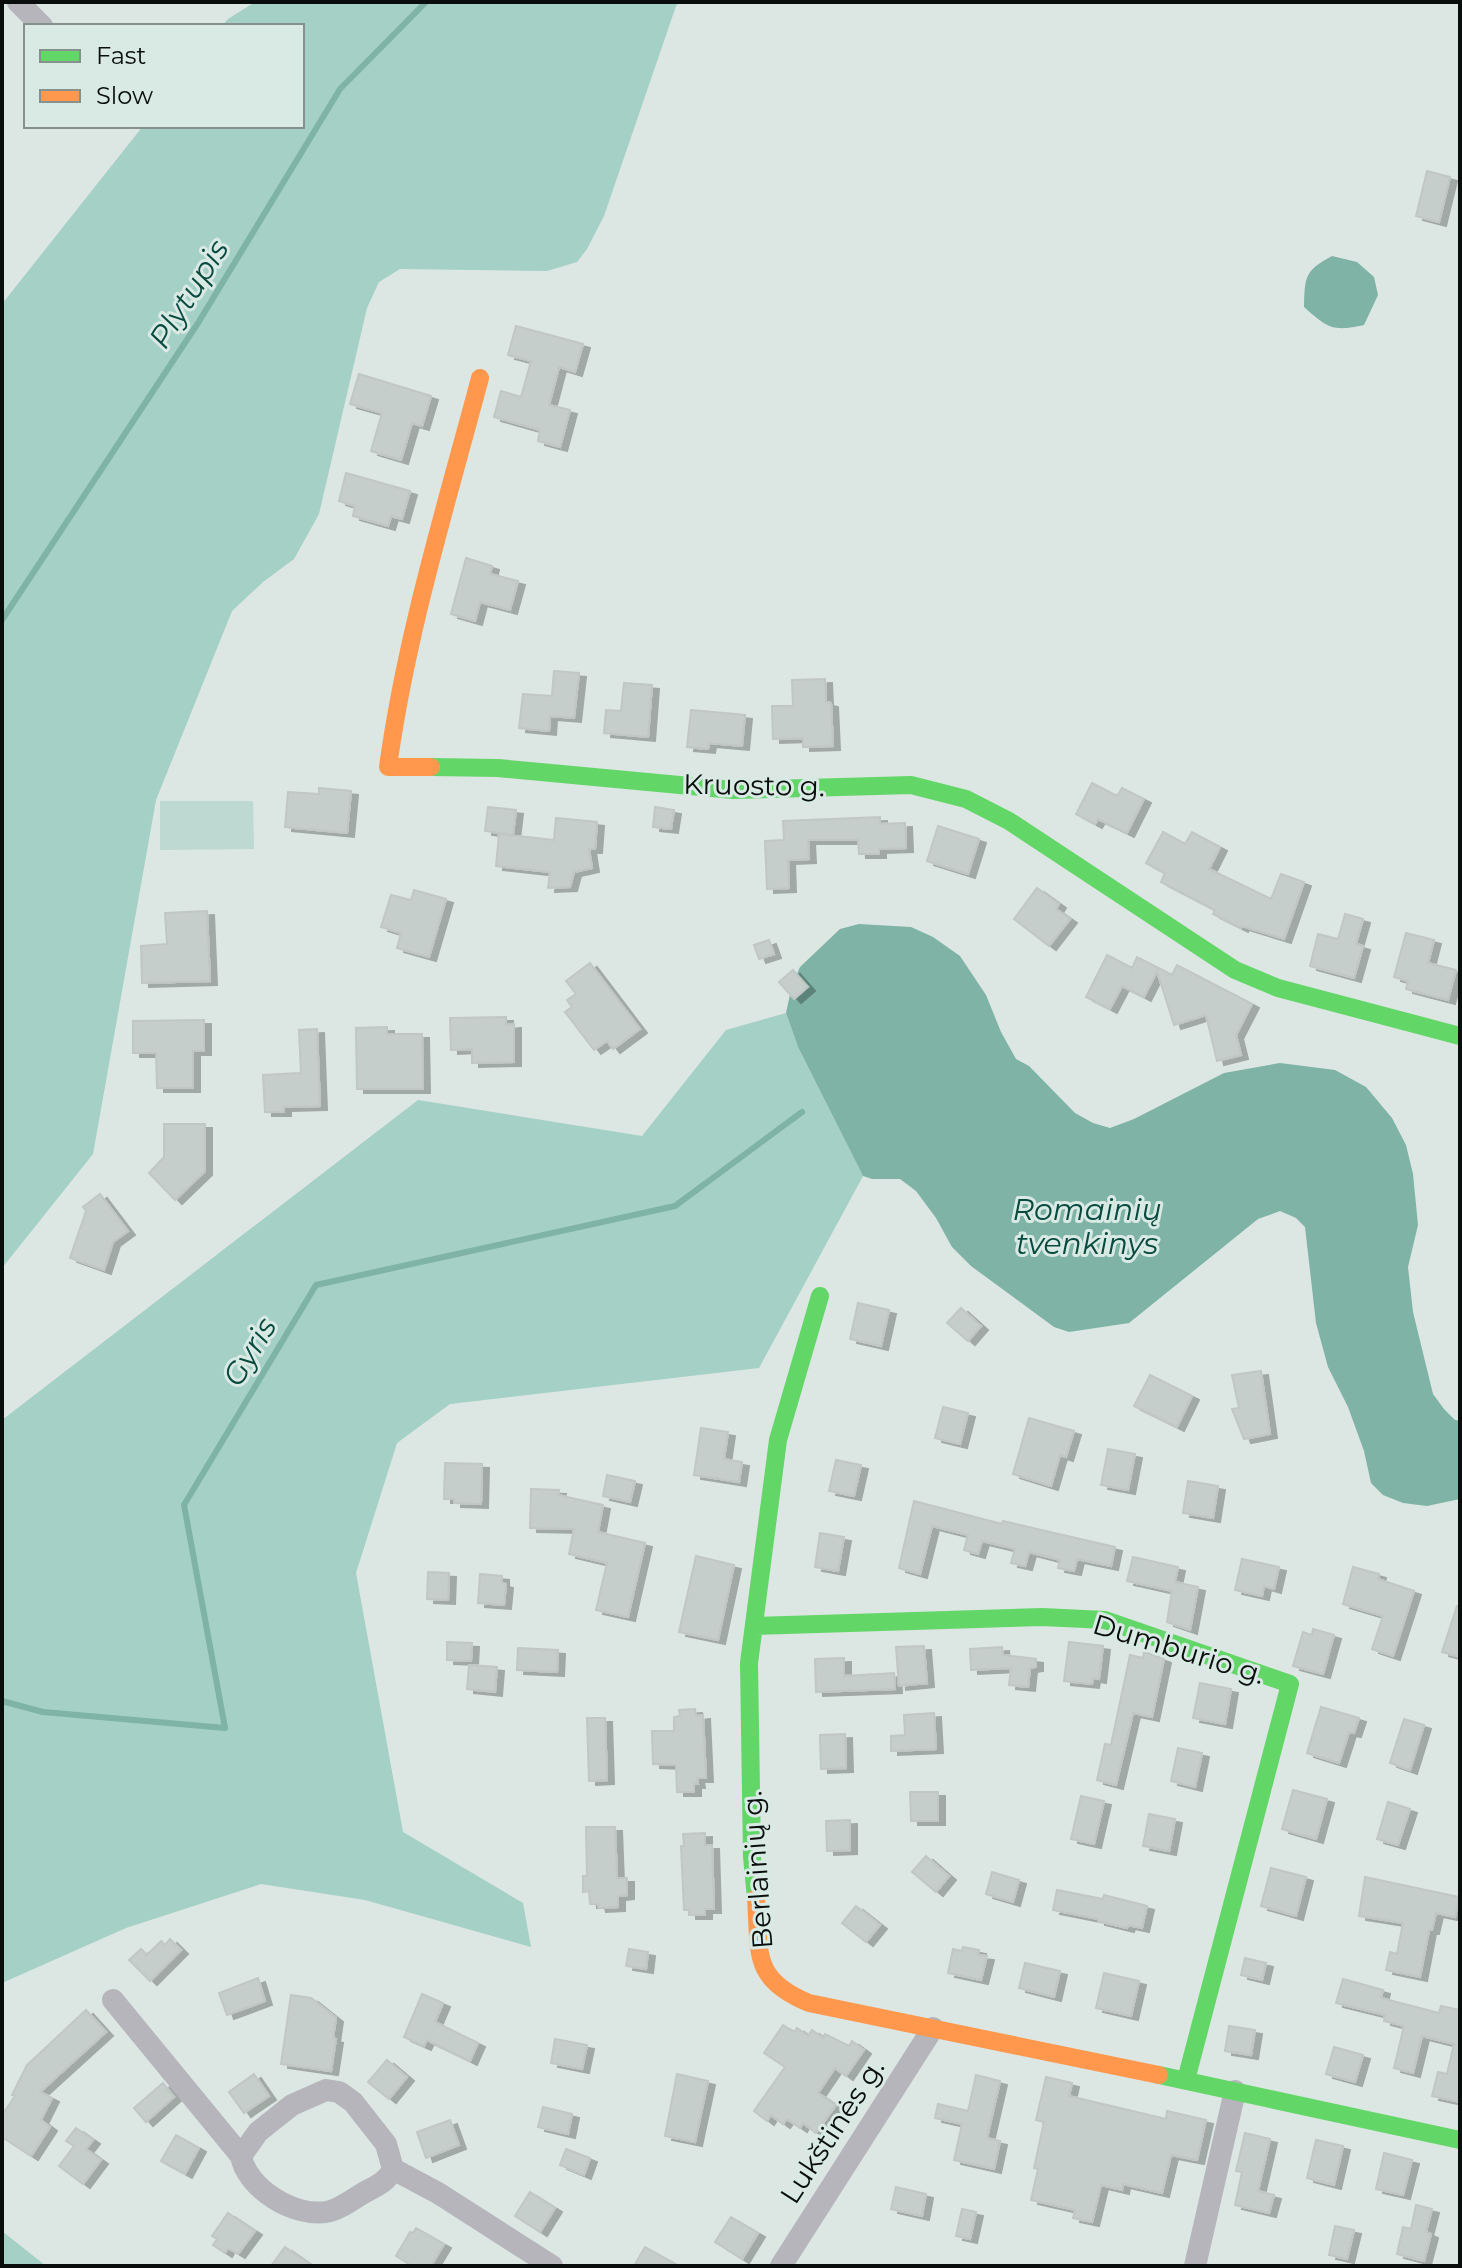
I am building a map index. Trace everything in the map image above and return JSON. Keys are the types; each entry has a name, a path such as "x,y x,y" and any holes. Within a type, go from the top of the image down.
{"street":[{"path":"18,2 40,24"},
{"name":"Kruosto g.","path":"480,378 420,605 388,767 498,768 733,790 911,785 966,799 1009,821 1235,970 1278,988 1460,1036"},
{"name":"Berlainių g.","path":"820,1296 778,1440 749,1663 752,1857 761,1959 767,1975 784,1991 809,2003 1460,2140"},
{"name":"Dumburio g.","path":"754,1626 1042,1617 1105,1620 1290,1684 1186,2080"},
{"path":"113,2000 241,2156 250,2179 285,2206 309,2213 330,2212 383,2183 393,2169"},
{"name":"Lukštinės g.","path":"781,2266 933,2028"},
{"path":"241,2156 258,2132 292,2105 326,2090 339,2092 353,2102 386,2144 393,2169 438,2193 552,2266"},
{"path":"1195,2266 1235,2091"}],"shaded area":[{"path":"255,2 680,2 676,6 604,216 577,262 547,271 400,269 379,282 367,308 319,514 294,559 232,611 156,800 93,1154 2,1268 2,304 141,128 304,128 304,24 224,24"},
{"path":"160,801 253,801 254,849 160,850"},
{"path":"786,1013 798,1047 863,1176 759,1368 450,1404 397,1443 356,1573 403,1832 523,1903 531,1947 365,1900 261,1884 126,1928 2,1983 2,1420 418,1100 642,1136 726,1030"},
{"path":"2,2231 46,2266 2,2266"}],"water":[{"path":"1332,256 1357,262 1374,277 1378,295 1364,325 1337,328 1319,320 1304,307 1308,276 1316,266"},
{"name":"Romainių tvenkinys","path":"859,924 911,927 933,937 960,956 986,995 1016,1059 1029,1066 1075,1113 1093,1123 1110,1128 1224,1073 1280,1063 1335,1070 1366,1087 1392,1118 1406,1145 1413,1174 1418,1225 1408,1267 1413,1312 1433,1394 1455,1420 1460,1421 1460,1499 1427,1506 1403,1503 1383,1495 1371,1483 1364,1451 1348,1407 1328,1367 1316,1323 1305,1227 1296,1218 1280,1211 1258,1219 1129,1323 1069,1332 1054,1327 971,1266 952,1247 916,1191 900,1179 863,1176 798,1047 786,1013 792,985 800,967 840,929"}],"building":[{"path":"1427,171 1450,177 1439,222 1416,216"},
{"path":"516,326 583,344 575,372 559,367 549,405 570,410 560,447 538,441 540,430 494,417 501,391 521,397 531,361 508,355"},
{"path":"359,374 431,396 422,426 412,423 401,460 371,451 382,413 350,404"},
{"path":"346,473 410,491 402,519 391,516 388,526 353,516 355,506 339,501"},
{"path":"466,558 492,566 490,574 518,581 510,610 480,602 475,621 451,614"},
{"path":"554,671 579,673 574,718 550,716 549,731 519,728 523,694 552,696"},
{"path":"825,679 826,702 831,703 833,746 803,747 803,738 773,739 772,706 793,706 792,680"},
{"path":"624,683 652,685 648,737 604,733 606,710 621,711"},
{"path":"691,710 745,715 742,746 709,743 708,749 687,747"},
{"path":"1092,783 1117,796 1122,788 1144,799 1127,833 1098,819 1095,824 1076,814"},
{"path":"319,788 351,791 347,833 285,827 288,792 319,794"},
{"path":"488,807 516,810 513,835 485,831"},
{"path":"655,807 674,810 671,829 653,827"},
{"path":"880,817 880,824 905,823 906,848 879,849 879,854 859,854 858,840 808,840 809,859 788,860 789,888 767,889 765,841 784,840 783,821"},
{"path":"556,818 597,822 595,849 589,849 592,868 574,872 570,887 548,888 550,872 496,866 499,834 554,840"},
{"path":"938,826 979,839 968,874 927,861"},
{"path":"1163,832 1185,844 1192,832 1220,847 1209,869 1271,899 1281,874 1304,882 1284,939 1241,928 1213,914 1215,910 1161,882 1165,873 1146,863"},
{"path":"1037,888 1059,904 1056,909 1070,919 1049,946 1014,919"},
{"path":"414,890 446,899 429,957 397,948 401,933 381,927 391,895 411,900"},
{"path":"207,911 210,981 142,983 141,946 167,944 165,913"},
{"path":"1345,914 1363,919 1356,944 1363,946 1354,978 1310,966 1318,934 1338,939"},
{"path":"1406,933 1434,940 1428,963 1456,970 1448,1000 1406,989 1408,981 1394,977"},
{"path":"769,940 774,954 759,959 754,945"},
{"path":"1107,955 1132,968 1137,957 1172,975 1177,965 1252,1004 1236,1035 1241,1055 1217,1061 1206,1015 1174,1025 1157,971 1144,997 1122,986 1110,1009 1086,997"},
{"path":"590,963 640,1029 613,1049 607,1041 594,1050 565,1012 572,1007 567,1000 576,994 566,981"},
{"path":"793,970 808,987 794,999 779,982"},
{"path":"506,1017 506,1025 514,1024 514,1062 472,1063 472,1049 451,1050 450,1018"},
{"path":"204,1020 204,1051 193,1051 193,1088 157,1088 156,1053 133,1053 133,1021"},
{"path":"387,1027 387,1034 422,1034 423,1089 357,1089 356,1028"},
{"path":"317,1029 320,1106 284,1107 284,1112 265,1112 263,1075 301,1073 299,1030"},
{"path":"164,1124 205,1124 205,1171 175,1200 149,1173 164,1157"},
{"path":"100,1194 128,1231 113,1242 104,1270 70,1258 86,1211 83,1207"},
{"path":"858,1303 889,1310 881,1346 850,1339"},
{"path":"961,1308 981,1326 968,1341 947,1323"},
{"path":"1261,1371 1270,1434 1244,1439 1232,1409 1239,1408 1232,1375"},
{"path":"1150,1375 1192,1396 1177,1427 1134,1406"},
{"path":"943,1407 968,1413 960,1444 935,1438"},
{"path":"1029,1418 1074,1431 1066,1457 1060,1455 1051,1486 1013,1474"},
{"path":"701,1428 728,1432 724,1459 742,1462 739,1482 694,1475"},
{"path":"1108,1449 1135,1454 1128,1490 1101,1485"},
{"path":"836,1460 861,1465 854,1496 829,1491"},
{"path":"445,1463 482,1464 481,1504 454,1503 454,1499 444,1499"},
{"path":"607,1475 635,1481 630,1502 603,1496"},
{"path":"1188,1481 1218,1486 1213,1518 1183,1513"},
{"path":"531,1489 559,1490 558,1495 603,1505 598,1532 645,1543 628,1617 596,1610 607,1563 569,1554 574,1529 530,1528"},
{"path":"914,1501 1002,1524 1003,1521 1115,1547 1111,1566 1077,1559 1074,1571 1058,1568 1060,1560 1029,1552 1025,1566 1011,1563 1015,1549 982,1541 978,1554 964,1550 968,1535 932,1526 920,1574 899,1568"},
{"path":"820,1533 844,1537 838,1571 815,1567"},
{"path":"696,1556 734,1565 718,1640 679,1632"},
{"path":"1133,1557 1178,1567 1175,1582 1198,1587 1190,1630 1167,1622 1172,1591 1127,1581"},
{"path":"1242,1559 1279,1567 1274,1589 1264,1586 1262,1596 1235,1590"},
{"path":"1353,1567 1379,1574 1378,1579 1414,1591 1393,1656 1372,1649 1383,1616 1343,1604"},
{"path":"428,1572 449,1573 448,1600 427,1599"},
{"path":"480,1574 502,1576 502,1583 506,1584 504,1605 478,1603"},
{"path":"1457,1606 1460,1606 1460,1657 1442,1652"},
{"path":"1313,1629 1334,1635 1323,1674 1293,1666 1303,1632 1312,1635"},
{"path":"447,1642 472,1643 471,1661 447,1660"},
{"path":"1069,1642 1103,1646 1099,1679 1093,1678 1092,1684 1064,1681"},
{"path":"924,1646 927,1683 899,1686 896,1647"},
{"path":"1002,1647 1003,1655 1036,1659 1036,1667 1030,1668 1028,1687 1009,1685 1011,1668 971,1670 970,1649"},
{"path":"518,1648 558,1650 557,1672 517,1670"},
{"path":"1144,1652 1164,1659 1152,1717 1133,1713 1116,1785 1097,1780 1105,1744 1111,1745 1130,1655 1143,1658"},
{"path":"844,1658 844,1676 894,1673 895,1689 816,1692 815,1659"},
{"path":"469,1665 497,1667 495,1692 467,1689"},
{"path":"1200,1683 1231,1689 1225,1724 1193,1718"},
{"path":"1321,1707 1359,1718 1354,1733 1349,1732 1339,1763 1307,1753"},
{"path":"695,1709 696,1716 703,1715 706,1778 697,1778 694,1792 677,1792 676,1765 653,1764 652,1731 674,1731 674,1717 680,1716 679,1710"},
{"path":"934,1713 936,1749 891,1751 891,1736 905,1735 904,1715"},
{"path":"587,1718 605,1718 607,1780 589,1781"},
{"path":"1404,1719 1424,1725 1410,1770 1390,1763"},
{"path":"845,1734 846,1768 821,1769 820,1735"},
{"path":"1178,1748 1202,1753 1195,1787 1171,1781"},
{"path":"1293,1790 1327,1799 1316,1839 1282,1829"},
{"path":"910,1792 938,1792 938,1821 911,1821"},
{"path":"1081,1796 1104,1801 1094,1844 1071,1839"},
{"path":"1388,1802 1410,1809 1398,1845 1377,1839"},
{"path":"1149,1814 1175,1819 1169,1851 1143,1846"},
{"path":"850,1820 850,1850 827,1851 826,1821"},
{"path":"586,1827 615,1827 617,1878 627,1878 627,1895 618,1896 618,1907 599,1908 598,1904 590,1904 589,1891 583,1892 583,1876 587,1876"},
{"path":"705,1833 705,1845 712,1845 714,1909 705,1909 705,1915 689,1915 689,1910 684,1910 683,1834"},
{"path":"926,1856 949,1876 936,1892 912,1872"},
{"path":"1271,1868 1306,1877 1296,1916 1261,1906"},
{"path":"992,1872 1019,1880 1013,1902 986,1894"},
{"path":"1365,1877 1459,1897 1455,1917 1436,1913 1432,1930 1429,1930 1420,1977 1386,1970 1390,1952 1397,1954 1403,1923 1359,1916"},
{"path":"1057,1890 1103,1899 1104,1895 1147,1906 1142,1928 1128,1925 1127,1928 1053,1910"},
{"path":"856,1906 880,1925 866,1942 842,1923"},
{"path":"170,1939 181,1950 150,1981 129,1960 141,1949 147,1955 161,1941 165,1945"},
{"path":"963,1947 979,1950 978,1955 987,1956 981,1980 948,1973 953,1949 962,1951"},
{"path":"629,1949 648,1952 646,1969 626,1966"},
{"path":"1245,1958 1266,1963 1262,1980 1241,1975"},
{"path":"1025,1963 1060,1971 1054,1997 1019,1988"},
{"path":"1104,1973 1139,1981 1131,2016 1096,2008"},
{"path":"258,1978 265,2001 227,2015 219,1993"},
{"path":"1343,1979 1383,1990 1381,1998 1439,2013 1441,2006 1460,2010 1460,2102 1432,2096 1438,2072 1447,2074 1454,2044 1422,2036 1413,2073 1394,2068 1404,2026 1384,2021 1385,2015 1336,2003"},
{"path":"422,1994 443,2003 435,2022 478,2043 470,2061 427,2040 424,2046 404,2037"},
{"path":"291,1995 311,1998 336,2018 331,2071 281,2064"},
{"path":"86,2010 106,2032 40,2092 52,2098 41,2120 50,2127 31,2156 2,2137 2,2115 15,2096 12,2095 27,2065"},
{"path":"783,2025 794,2032 797,2028 808,2036 812,2030 823,2038 825,2034 849,2046 852,2041 864,2050 846,2076 835,2068 818,2093 836,2105 816,2133 803,2123 800,2128 787,2119 783,2124 771,2115 767,2121 754,2111 785,2067 764,2053"},
{"path":"1229,2026 1255,2030 1251,2055 1225,2051"},
{"path":"555,2039 587,2045 582,2069 551,2063"},
{"path":"1334,2047 1363,2055 1355,2082 1326,2074"},
{"path":"387,2060 407,2077 389,2099 368,2082"},
{"path":"254,2074 269,2096 244,2113 229,2092"},
{"path":"677,2074 708,2081 695,2142 665,2136"},
{"path":"976,2075 1000,2081 987,2138 1000,2141 994,2169 954,2160 962,2124 935,2118 938,2104 968,2111"},
{"path":"1046,2077 1072,2083 1069,2096 1166,2119 1167,2111 1206,2120 1197,2160 1171,2155 1162,2193 1123,2184 1122,2190 1101,2185 1092,2222 1073,2218 1075,2210 1031,2200 1044,2122 1036,2120"},
{"path":"163,2083 174,2097 146,2122 134,2108"},
{"path":"543,2107 572,2114 568,2134 538,2127"},
{"path":"450,2120 459,2145 426,2158 417,2132"},
{"path":"76,2128 93,2140 86,2149 101,2160 83,2184 59,2166 74,2146 66,2141"},
{"path":"1245,2133 1270,2139 1258,2191 1274,2195 1269,2213 1235,2205 1242,2172 1236,2171"},
{"path":"176,2135 199,2148 185,2174 161,2161"},
{"path":"1316,2140 1343,2146 1334,2185 1307,2178"},
{"path":"566,2149 590,2158 584,2175 560,2165"},
{"path":"1384,2153 1412,2160 1403,2195 1376,2189"},
{"path":"896,2187 926,2194 922,2216 891,2209"},
{"path":"530,2192 555,2208 540,2232 515,2216"},
{"path":"1416,2205 1432,2209 1426,2232 1431,2234 1424,2261 1397,2254 1403,2227 1411,2229"},
{"path":"962,2209 976,2212 970,2239 956,2236"},
{"path":"228,2213 255,2231 238,2254 228,2248 225,2253 213,2245 217,2239 212,2236"},
{"path":"731,2217 758,2233 742,2259 715,2242"},
{"path":"1335,2226 1354,2230 1347,2259 1329,2255"},
{"path":"416,2228 444,2244 431,2266 412,2266 396,2256 410,2232 413,2233"},
{"path":"285,2247 312,2266 271,2266"},
{"path":"645,2247 679,2266 634,2266"}],"waterway":[{"name":"Plytupis","path":"2,620 198,323 340,89 426,2"},
{"name":"Gyris","path":"2,1701 43,1712 225,1728 184,1505 316,1285 675,1206 802,1112"}],"traffic: fast":[{"path":"431,767 498,768 733,790 911,785 966,799 1009,821 1235,970 1278,988 1460,1036"},
{"path":"756,1898 752,1857 749,1663 778,1440 820,1296"},
{"path":"754,1626 1042,1617 1105,1620 1290,1684 1186,2080"},
{"path":"1159,2075 1460,2140"}],"traffic: slow":[{"path":"431,767 388,767 416,620 480,378"},
{"path":"756,1898 759,1949 768,1974 790,1994 809,2003 1159,2075"}]}
